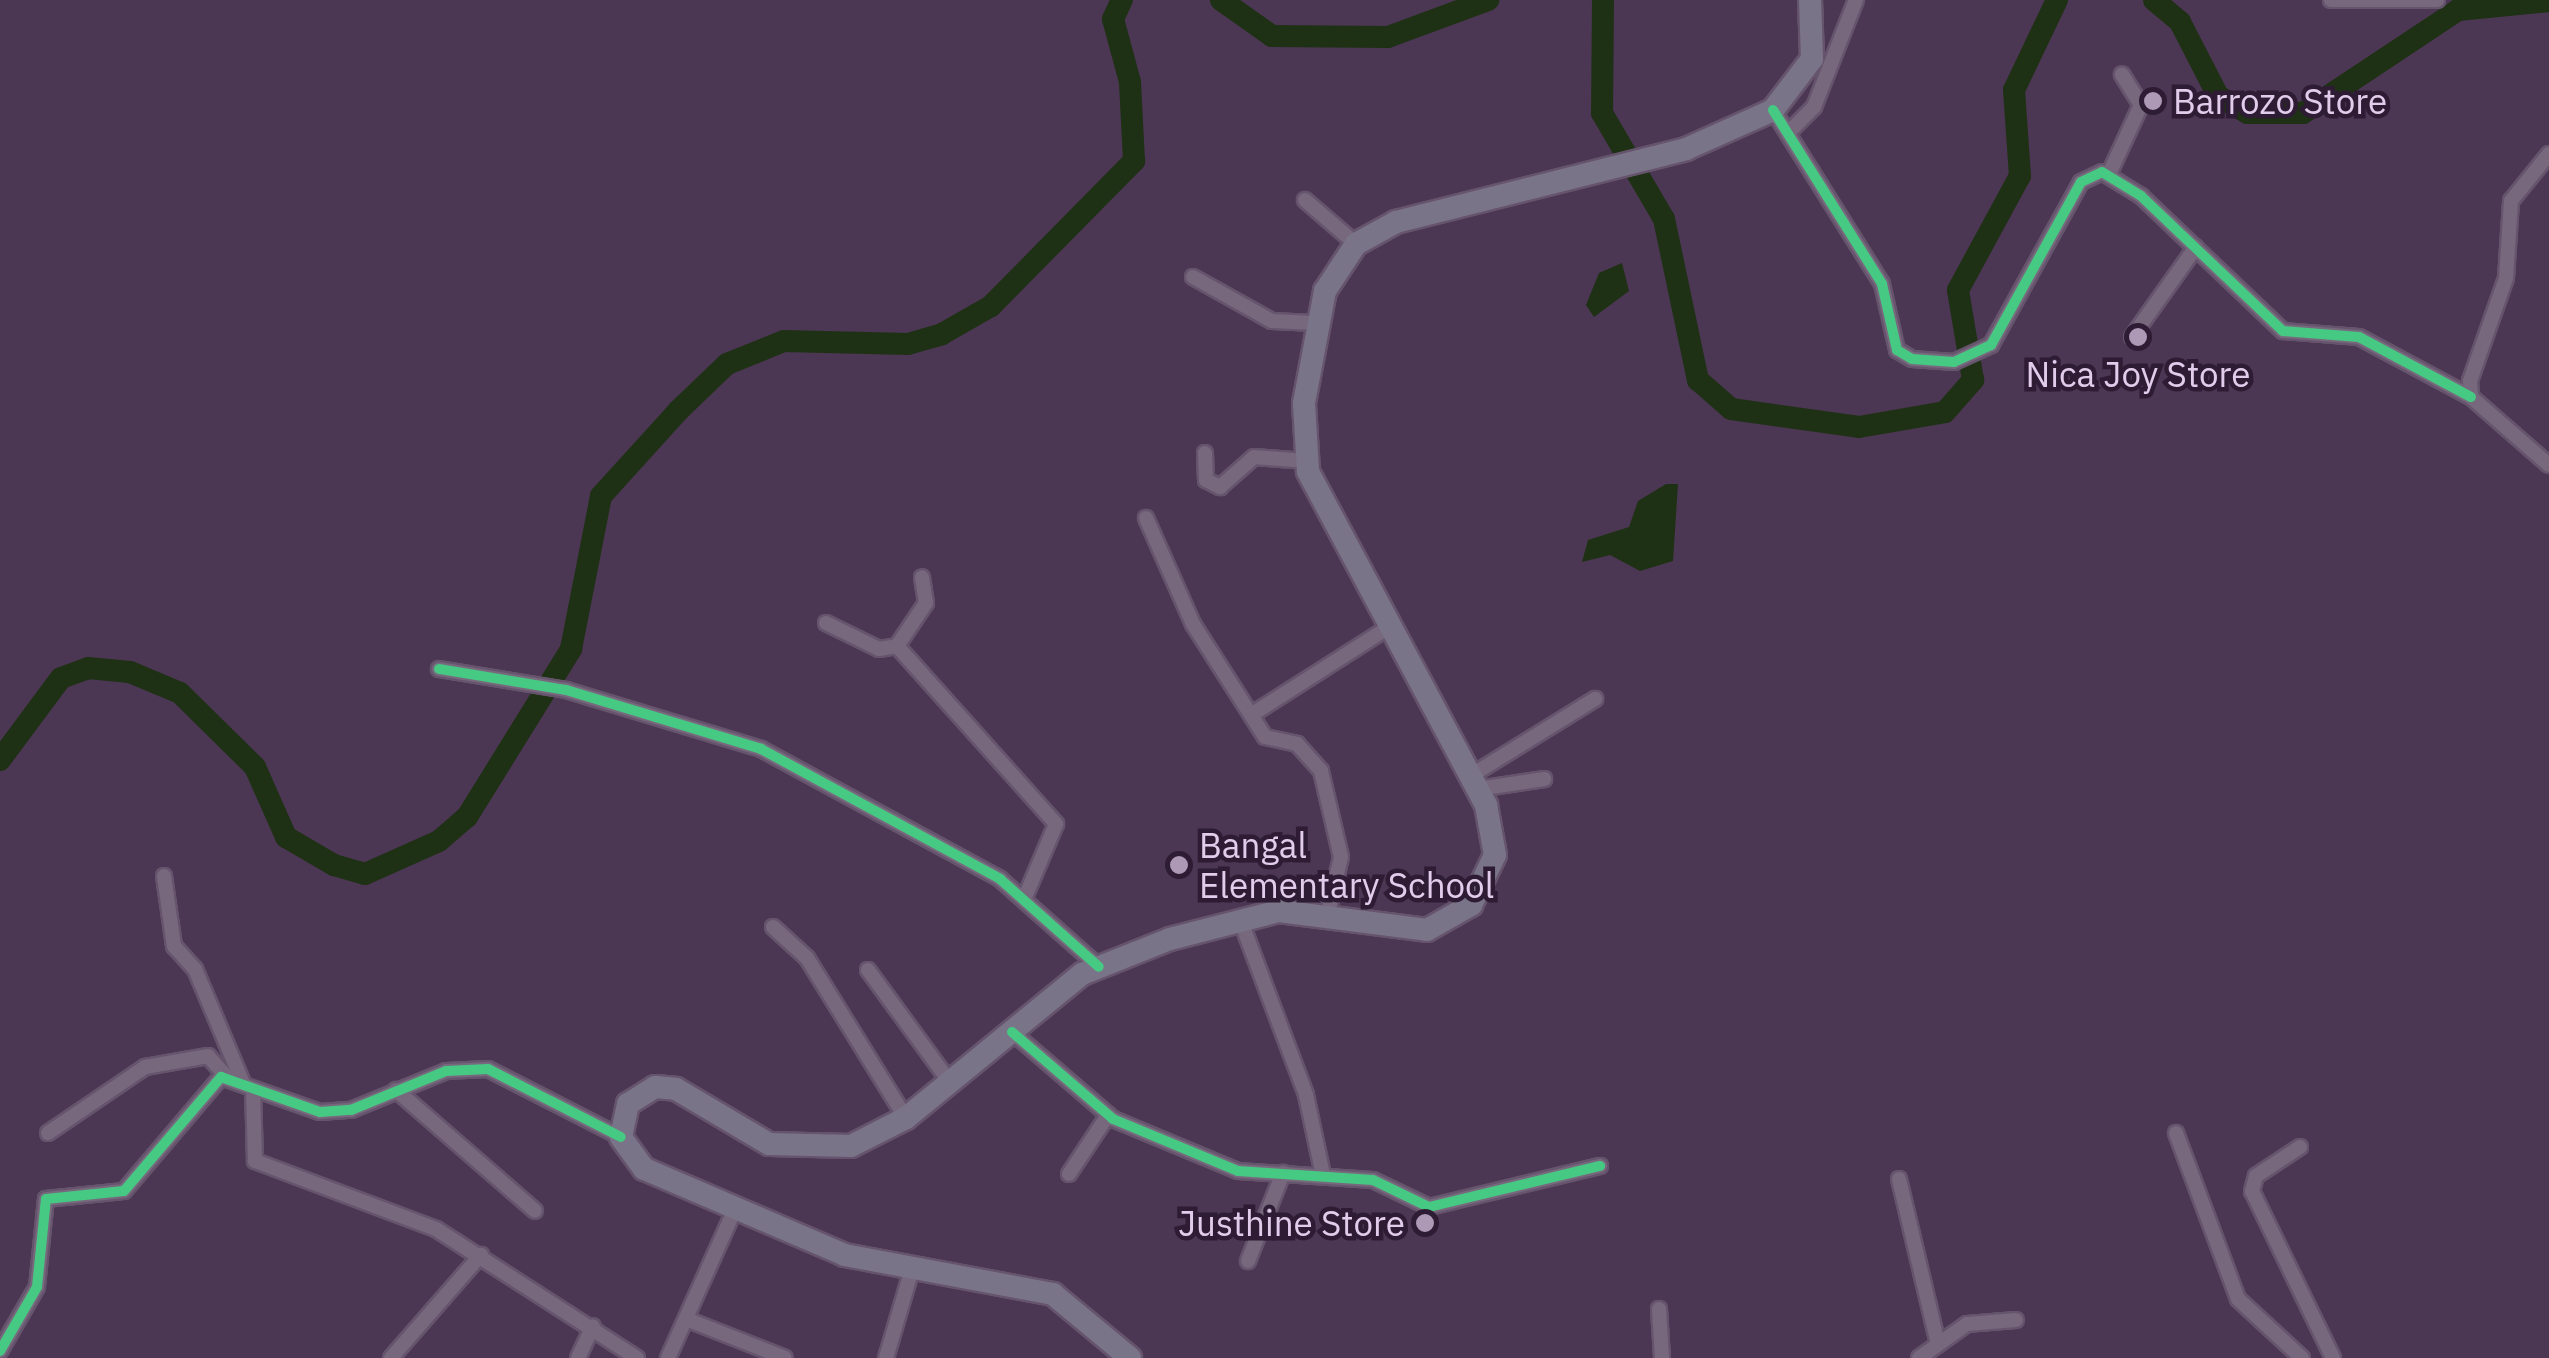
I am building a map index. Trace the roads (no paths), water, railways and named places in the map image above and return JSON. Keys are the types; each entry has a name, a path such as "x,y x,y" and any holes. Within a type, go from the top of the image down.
{"highway":[{"path":"1130,1358 1053,1294 845,1255 734,1211 644,1169 621,1138 628,1104 655,1087 700,1098 768,1144 792,1149 851,1146 906,1118 948,1081 1098,967 1240,919 1328,912 1412,931 1472,906 1496,855 1475,782 1388,627 1306,461 1315,323 1332,274 1356,244 1396,222 1584,171 1686,149 1773,110 1812,58 1810,0"}],"street":[{"path":"1791,130 1814,107 1856,0"},
{"path":"2330,0 2437,0"},
{"path":"1773,110 1791,130 1818,195 1882,284 1898,350 1920,362 1954,362 1990,345 2081,182 2109,174 2141,105 2122,75"},
{"path":"2472,397 2474,360 2506,278 2511,201 2549,154"},
{"path":"2109,174 2196,247 2283,331 2360,337 2472,397 2549,465"},
{"path":"1306,200 1356,244"},
{"path":"2132,337 2196,247"},
{"path":"1193,278 1272,321 1315,323"},
{"path":"1205,453 1206,480 1220,486 1254,456 1306,461"},
{"path":"1146,518 1193,624 1251,715 1270,740 1305,749 1328,790 1341,857 1328,912"},
{"path":"826,623 879,648 897,646 926,604 922,577"},
{"path":"1251,715 1388,627"},
{"path":"897,646 1056,824 1024,897"},
{"path":"439,669 566,690 761,749 1024,897 1098,967"},
{"path":"1475,782 1596,699"},
{"path":"1475,782 1544,779"},
{"path":"164,876 174,946 196,969 248,1086 256,1161 363,1196 481,1254 638,1358"},
{"path":"1240,919 1306,1095 1324,1175"},
{"path":"773,927 807,958 906,1118"},
{"path":"868,970 948,1081"},
{"path":"1012,1032 1108,1115 1204,1162 1373,1180 1429,1208 1600,1166"},
{"path":"48,1133 145,1067 208,1056 226,1076 320,1112 446,1071 488,1070 621,1138"},
{"path":"0,1350 37,1287 46,1199 124,1191 226,1076"},
{"path":"396,1090 536,1211"},
{"path":"1068,1174 1108,1115"},
{"path":"2176,1133 2238,1299 2302,1358"},
{"path":"2300,1146 2256,1176 2252,1191 2334,1358"},
{"path":"1248,1261 1283,1173"},
{"path":"1900,1180 1938,1344"},
{"path":"668,1358 734,1211"},
{"path":"391,1358 481,1254"},
{"path":"886,1358 912,1269"},
{"path":"1659,1309 1662,1358"},
{"path":"686,1319 785,1358"},
{"path":"1918,1358 1967,1324 2016,1320"},
{"path":"578,1358 593,1326"}],"waterway":[{"path":"0,760 61,678 88,668 130,672 180,693 255,767 286,837 334,865 365,874 439,841 467,817 571,649 601,496 678,411 727,364 784,341 908,344 942,334 991,306 1134,161 1130,82 1113,19 1122,0"},
{"path":"1221,0 1272,36 1388,37 1488,0"},
{"path":"1603,0 1602,113 1664,219 1698,380 1731,409 1859,427 1945,412 1973,380 1958,290 2020,176 2014,90 2057,0"},
{"path":"2154,0 2180,22 2218,96 2248,113 2303,113 2458,10 2549,1"}],"place":[{"name":"Barrozo Store","path":"2153,101"},
{"name":"Nica Joy Store","path":"2138,337"},
{"name":"Bangal Elementary School","path":"1179,865"},
{"name":"Justhine Store","path":"1425,1223"}]}
